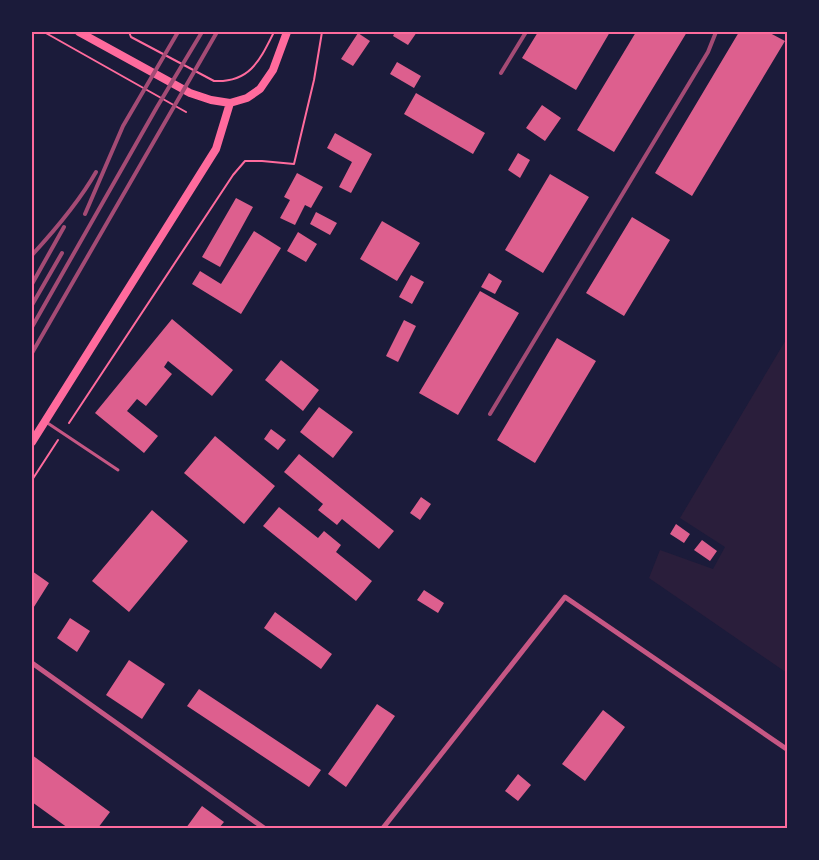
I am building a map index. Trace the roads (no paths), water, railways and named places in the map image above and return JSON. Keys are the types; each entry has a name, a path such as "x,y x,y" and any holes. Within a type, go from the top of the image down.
{"main road":[{"path":"79,32 190,93 210,100 230,103 247,98 260,89 273,70 287,32"},
{"path":"32,442 216,149 230,103"}],"street":[{"path":"382,828 565,597 788,750"},
{"path":"32,663 264,828"}],"lane":[{"path":"44,421 118,470"}],"railway":[{"path":"85,214 123,126 178,32"},
{"path":"32,327 202,32"},
{"path":"32,353 217,32"},
{"path":"501,73 526,32"},
{"path":"490,414 708,52 716,32"},
{"path":"32,255 66,215 96,172"},
{"path":"32,284 64,227"},
{"path":"32,305 62,253"}]}
